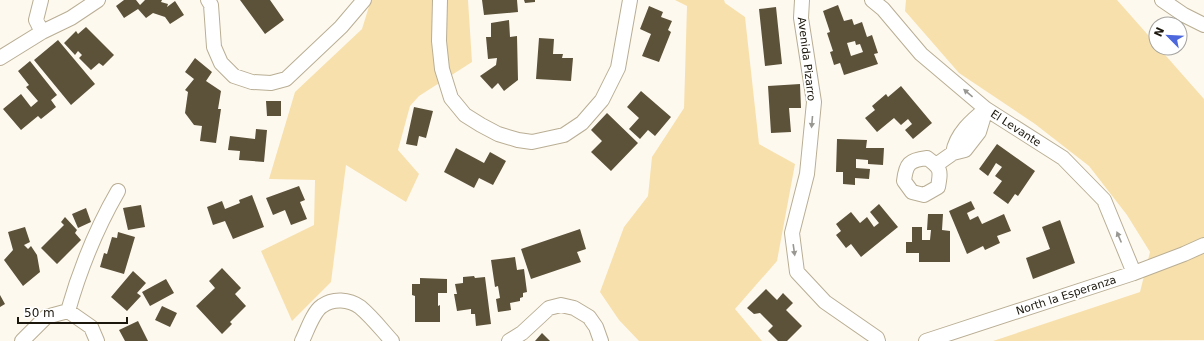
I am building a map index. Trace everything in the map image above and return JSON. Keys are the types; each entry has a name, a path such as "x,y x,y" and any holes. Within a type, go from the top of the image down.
{"street":[{"path":"42,0 36,20 42,32"},
{"path":"0,58 42,32 71,18 98,0"},
{"path":"208,0 211,5 214,47 221,63 234,76 252,82 271,83 286,79 341,27 364,0"},
{"path":"440,0 439,41 442,69 451,98 465,115 481,125 498,134 518,140 532,142 564,135 582,123 602,100 618,68 630,0"},
{"name":"Avenida Pizarro","path":"802,0 801,18 814,102 807,174 792,233 797,272 825,302 877,338 878,341"},
{"name":"El Levante","path":"872,0 883,9 921,54 986,109 1063,158 1104,200 1134,273"},
{"path":"1162,0 1184,16 1204,25"},
{"path":"936,165 953,153 965,150 979,132 986,109"},
{"path":"68,311 78,276 106,211 118,191"},
{"name":"North la Esperanza","path":"926,341 1134,273 1204,245"},
{"path":"302,341 311,321 321,306 335,300 346,300 359,307 392,341"},
{"path":"509,341 522,333 549,308 561,305 574,308 589,317 596,327 601,341"},
{"path":"22,341 46,317 68,311"},
{"path":"68,311 91,327 97,341"}],"shaded area":[{"path":"371,0 468,0 472,62 419,96 410,106 398,150 419,174 406,202 346,165 331,282 292,321 261,251 314,225 315,180 269,179 295,92 362,29"},
{"path":"675,0 724,0 725,3 745,17 759,144 795,164 777,261 735,309 762,341 639,341 619,320 600,292 624,227 648,196 652,157 684,108 687,6"},
{"path":"906,0 1117,0 1148,35 1148,56 1166,56 1204,99 1204,340 993,341 1140,292 1150,252 1127,215 1089,166 1035,124 959,73 905,11"}],"building":[{"path":"124,0 136,0 140,5 145,0 162,0 161,2 168,4 167,7 175,1 184,15 170,24 165,17 153,13 146,18 138,9 124,18 116,6"},
{"path":"240,0 270,0 284,20 265,34"},
{"path":"482,0 517,0 518,12 484,15"},
{"path":"524,0 535,0 535,2 525,3"},
{"path":"838,5 844,21 852,19 854,25 862,22 867,37 872,35 878,53 874,54 878,64 844,75 840,63 834,65 830,52 833,51 827,33 830,32 823,11","holes":["855,41 856,45 860,44 863,52 851,56 847,43"]},
{"path":"649,6 663,12 661,17 672,21 668,30 671,32 659,62 642,56 651,34 640,29"},
{"path":"776,7 782,64 765,66 759,9"},
{"path":"509,20 510,37 517,36 518,80 504,91 498,83 492,89 480,76 496,65 497,58 488,59 486,37 491,37 491,23"},
{"path":"86,27 114,55 103,66 99,63 91,70 79,58 82,55 78,51 75,55 64,43 76,31 78,34"},
{"path":"539,38 554,39 553,54 563,54 562,58 573,58 571,81 536,79"},
{"path":"58,40 95,84 71,105 34,60"},
{"path":"195,58 212,72 206,81 221,91 218,109 221,109 216,143 200,141 202,126 194,125 185,113 188,92 185,90 194,79 185,72"},
{"path":"30,61 57,95 51,100 56,107 41,119 38,116 21,130 3,109 21,94 31,107 38,101 26,87 29,85 18,71"},
{"path":"800,84 801,108 789,108 791,132 771,133 768,86"},
{"path":"901,86 932,123 913,139 905,130 912,124 908,119 901,125 894,118 877,132 865,118 875,110 872,106 886,94 888,97"},
{"path":"641,91 671,117 655,136 648,130 640,139 629,129 639,118 627,107"},
{"path":"266,101 281,101 281,116 267,116"},
{"path":"414,107 433,111 426,138 419,136 417,146 406,144"},
{"path":"607,113 638,143 611,171 591,152 602,141 591,130"},
{"path":"256,129 267,130 264,162 239,160 240,151 228,150 230,136 255,139"},
{"path":"837,139 867,140 866,148 884,148 883,165 868,164 868,160 856,159 856,168 870,169 869,179 855,178 855,185 843,184 843,172 836,172"},
{"path":"997,144 1035,171 1018,196 1015,194 1008,204 993,193 1002,181 995,176 1002,167 996,163 988,176 979,169"},
{"path":"456,148 484,163 490,152 506,161 493,185 479,178 474,188 444,172"},
{"path":"299,186 305,200 300,202 307,219 291,225 285,210 273,215 266,198"},
{"path":"252,195 264,227 233,239 225,221 213,225 207,207 222,201 225,209 240,203 239,200"},
{"path":"971,201 975,209 967,213 970,220 978,216 982,224 1004,214 1011,231 997,236 1000,243 985,250 983,246 967,254 949,211"},
{"path":"879,204 898,227 861,257 851,244 846,248 836,235 841,231 836,224 851,212 860,223 867,217 874,227 879,223 870,212"},
{"path":"141,205 145,227 128,230 123,208"},
{"path":"86,208 91,222 78,228 72,214"},
{"path":"928,214 943,214 942,230 950,231 950,262 919,262 919,253 906,253 906,242 912,242 912,227 922,227 922,240 930,240 931,230 927,230"},
{"path":"65,217 77,230 75,233 81,240 57,264 41,248 64,225 61,222"},
{"path":"1060,220 1075,263 1033,279 1026,258 1050,249 1042,227"},
{"path":"25,227 30,242 24,245 28,249 31,246 37,255 40,272 23,286 4,260 13,250 8,232"},
{"path":"580,229 586,249 577,252 581,262 531,279 521,249"},
{"path":"118,232 135,237 124,274 100,267 104,253 107,254 112,237 117,238"},
{"path":"515,257 517,270 524,269 527,292 523,293 523,297 520,298 520,301 510,303 511,310 498,312 496,299 500,298 498,286 495,287 491,260"},
{"path":"222,268 241,288 235,294 246,306 230,322 232,324 222,334 196,306 215,288 209,281"},
{"path":"133,271 146,283 137,293 141,296 127,311 111,297"},
{"path":"474,276 475,278 485,277 491,324 476,326 475,314 471,314 471,309 457,311 454,294 457,294 455,284 463,283 463,277"},
{"path":"420,278 447,279 447,293 438,293 440,322 415,322 415,296 412,295 412,284 420,284"},
{"path":"166,279 174,293 150,306 142,292"},
{"path":"766,289 777,300 783,293 793,303 786,310 802,326 787,341 778,341 768,331 773,326 760,313 754,314 747,308"},
{"path":"0,295 5,304 0,307"},
{"path":"162,306 177,313 170,327 155,320"},
{"path":"138,321 148,341 125,341 119,330"},
{"path":"542,333 550,341 535,341"}]}
